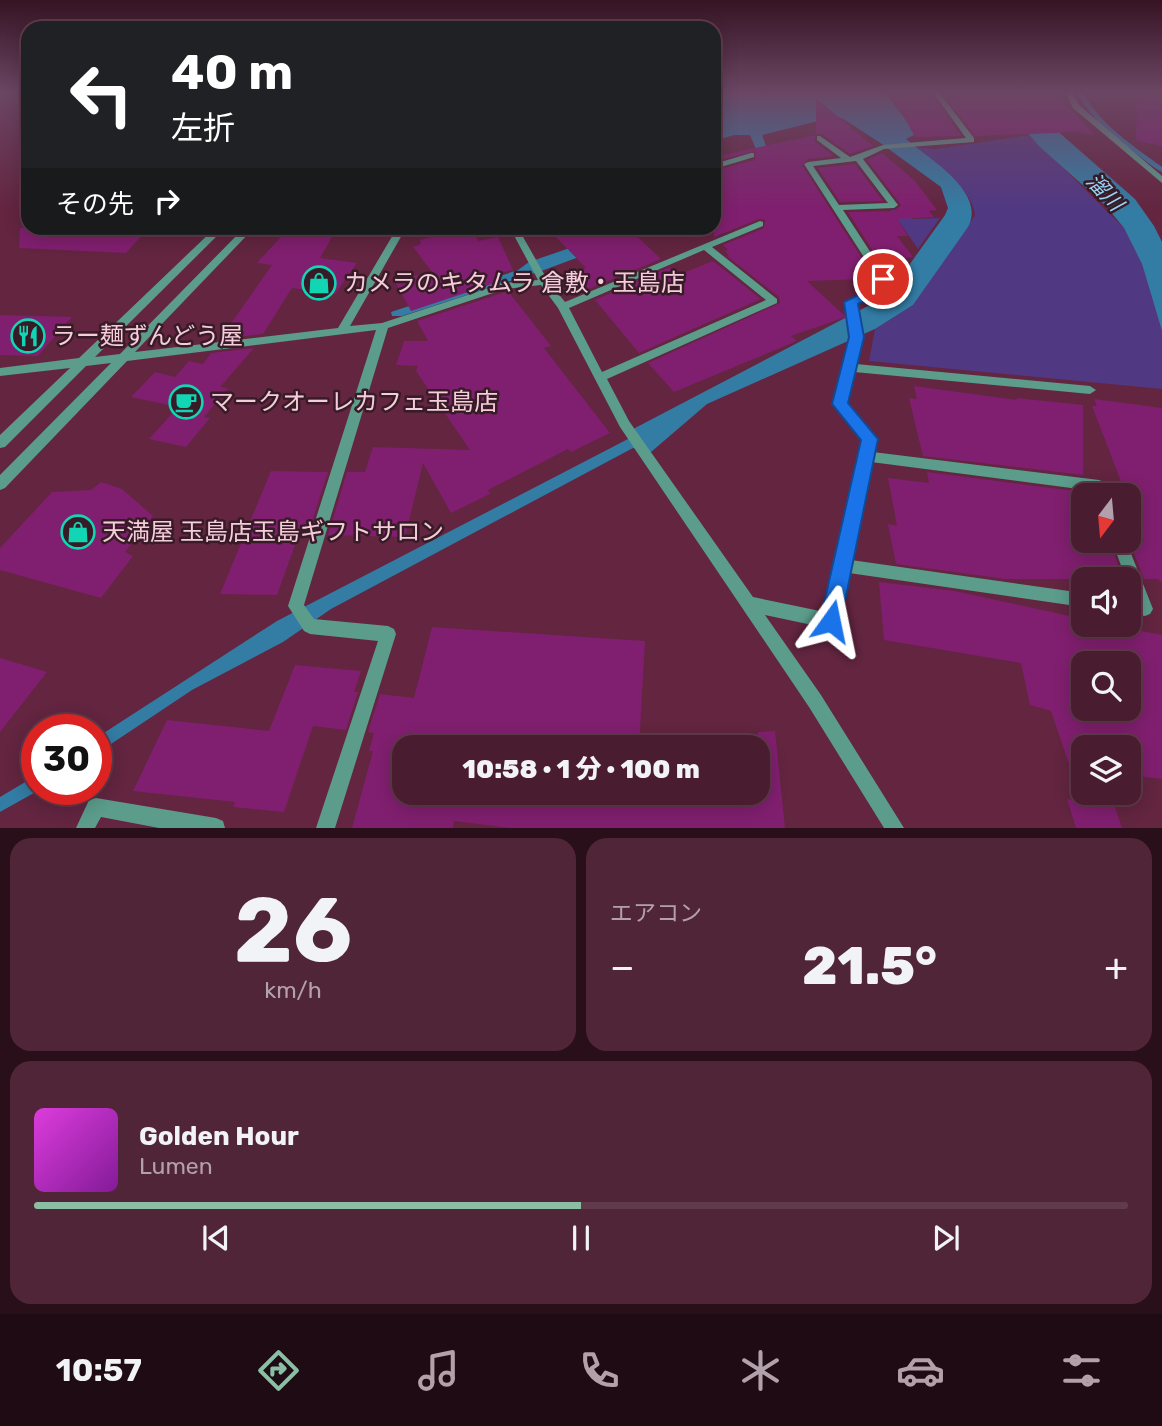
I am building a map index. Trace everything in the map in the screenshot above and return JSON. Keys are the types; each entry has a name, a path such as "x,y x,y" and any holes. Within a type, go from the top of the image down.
{"street":[{"path":"749,604 831,621 869,439 840,404 857,337 851,302 876,292 883,279 808,164 853,159 883,147 971,140 965,132"},
{"path":"1106,132 1162,180"},
{"path":"820,138 853,159 894,205 837,208"},
{"path":"721,165 751,155"},
{"path":"563,307 760,224"},
{"path":"0,443 213,235"},
{"path":"0,484 242,235"},
{"path":"342,331 397,235"},
{"path":"522,235 544,282 563,307 624,424 815,701 895,828"},
{"path":"601,377 773,300 705,246"},
{"path":"0,372 383,326 504,286 544,282"},
{"path":"325,828 388,634 310,626 296,606 383,326"},
{"path":"850,368 1090,390"},
{"path":"866,456 1076,483"},
{"path":"842,565 1071,598"},
{"path":"85,828 96,807 216,828"}],"shaded area":[{"path":"1030,135 1124,228 1142,264 1162,331 1162,389 869,361 875,329 913,305 975,215 972,204 960,185 915,147 936,149"},
{"path":"904,209 912,219 940,218 918,249 891,210"}],"water":[{"path":"721,132 775,132 762,135 775,170 765,170 750,135 734,135 721,139"},
{"path":"863,132 914,132 916,134 906,139 953,177 970,201 972,214 968,227 913,305 875,329 707,404 651,452 633,448 331,609 283,642 192,690 112,743 112,728 277,621 628,439 635,428 887,296 945,215 948,208 941,187"},
{"name":"溜川","path":"1027,132 1058,132 1135,199 1154,226 1162,242 1162,331 1142,264 1124,228 1105,205 1039,146"},
{"path":"608,235 638,235 544,270 402,316 392,316 391,312 518,270 529,262"},
{"path":"21,785 21,800 0,812 0,797"}],"building":[{"path":"816,132 856,132 873,146 850,154 822,134 816,134"},
{"path":"912,132 958,132 961,136 915,137"},
{"path":"972,132 1092,132 1095,135 1078,132 975,136"},
{"path":"1136,132 1162,132 1162,146 1136,141"},
{"path":"815,135 815,142 834,156 808,159 802,165 870,271 864,272 868,279 807,281 846,317 791,336 797,341 674,392 648,363 780,303 779,297 727,256 729,255 725,251 728,250 723,245 764,228 765,220 759,219 721,234 721,169 755,160 756,151 721,159 721,155"},
{"path":"882,153 915,181 937,210 929,211 934,217 897,219 908,236 897,236 913,257 903,258 911,268 885,270 848,212 894,211 901,205 867,160"},
{"path":"855,164 883,201 840,202 818,168"},
{"path":"20,228 21,235 143,235 126,253 19,248"},
{"path":"283,235 333,235 320,258 357,263 335,294 292,288 263,334 220,339 272,265 257,263"},
{"path":"439,235 475,235 478,241 498,237 513,270 495,274 501,281 411,311 394,280 432,272 413,247 421,244 420,240"},
{"path":"554,235 635,235 661,259 586,290 571,273 586,268"},
{"path":"713,261 761,299 639,353 595,300 670,267 678,275"},
{"path":"508,291 551,346 544,348 610,433 571,452 568,449 488,490 490,494 451,513 423,463 405,537 328,535 347,472 365,472 373,447 470,450 416,371 418,366 396,365 404,341 428,341 417,321"},
{"name":"ラー麺ずんどう屋","path":"0,315 72,317 38,356 0,355"},
{"name":"マークオーレカフェ玉島店","path":"254,348 220,387 228,388 204,417 210,418 186,447 149,439 178,407 131,397 155,372 175,377 189,361 203,364 211,353"},
{"path":"914,386 1017,400 1016,398 1083,405 1083,475 923,456 909,398 917,399"},
{"path":"1094,399 1162,408 1162,583 1158,579 1144,579 1134,553 1141,553 1141,541 1144,541 1141,533 1141,483 1122,483 1092,406 1097,406"},
{"path":"271,471 328,472 308,534 299,534 277,595 220,594"},
{"path":"927,472 1071,490 1071,553 1114,553 1119,567 1071,567 1071,579 1005,579 896,564 888,524 897,526 888,478 929,483"},
{"name":"天満屋 玉島店玉島ギフトサロン","path":"101,482 122,489 153,516 125,552 133,556 101,598 0,570 0,548 52,492 91,490"},
{"path":"879,582 955,591 1071,616 1071,637 1141,637 1141,631 1162,635 1162,779 1141,776 1141,735 1071,735 1071,770 1051,711 1030,705 1021,663 884,640"},
{"path":"432,627 645,641 640,735 392,735 392,805 770,805 770,735 758,735 758,732 775,731 785,828 510,828 454,821 453,828 352,828 373,751 369,751 374,733 368,732 380,694 414,698"},
{"path":"0,658 47,672 0,732"},
{"path":"295,665 361,671 354,692 358,692 346,730 313,726 284,812 233,807 235,802 133,791 167,720 269,731"},
{"path":"1067,799 1071,800 1071,805 1114,805 1122,828 1076,828"}],"waterway":[{"path":"1112,132 1162,170"}],"place":[{"name":"カメラのキタムラ 倉敷・玉島店","path":"319,283"},
{"name":"ラー麺ずんどう屋","path":"28,336"},
{"name":"マークオーレカフェ玉島店","path":"186,402"},
{"name":"天満屋 玉島店玉島ギフトサロン","path":"78,532"}],"route":[{"path":"831,621 869,439 840,404 857,337 851,302 876,292 883,279"}]}
